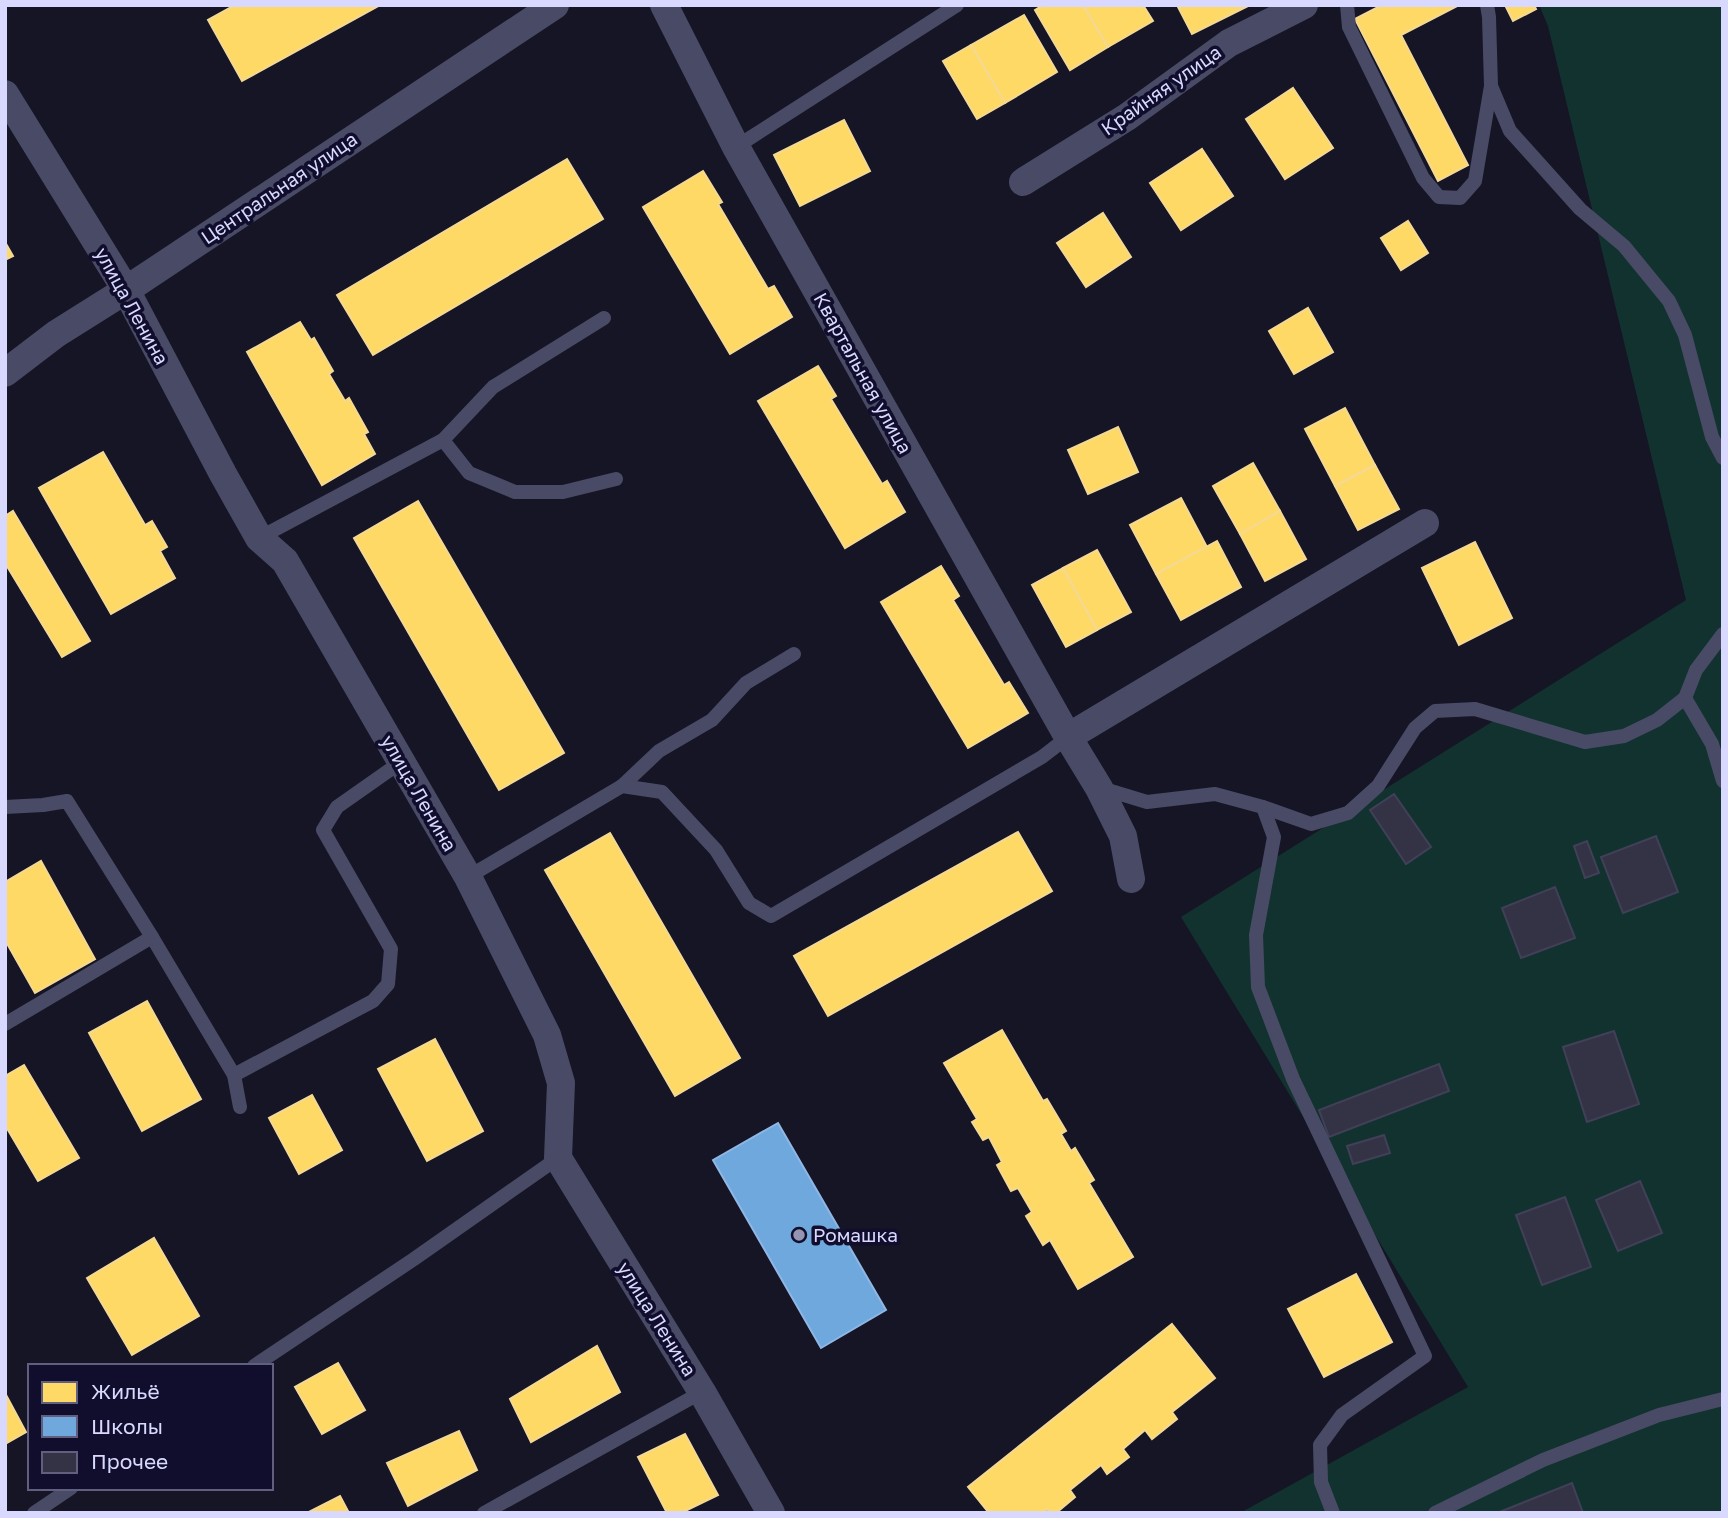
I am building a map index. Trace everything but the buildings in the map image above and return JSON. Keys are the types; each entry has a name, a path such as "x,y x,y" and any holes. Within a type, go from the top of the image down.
{"street":[{"name":"Центральная улица","path":"5,373 56,334 555,5"},
{"name":"Квартальная улица","path":"664,5 736,147 1099,788 1123,836 1131,879"},
{"name":"Крайняя улица","path":"1023,182 1127,117 1229,43 1304,5"},
{"name":"улица Ленина","path":"5,94 126,290 259,538 285,561 468,877 547,1035 561,1083 558,1158 702,1392 771,1513"},
{"path":"1068,737 1425,523"}],"lane":[{"path":"736,147 957,5"},
{"path":"1346,5 1349,27 1423,178 1439,197 1460,198 1475,181 1492,86 1487,5"},
{"path":"1492,86 1510,131 1580,209 1624,246 1669,301 1685,335 1712,438 1723,458"},
{"path":"259,538 443,440 493,387 604,318"},
{"path":"443,440 469,473 515,492 563,492 616,479"},
{"path":"1099,788 1147,802 1215,794 1311,824 1348,813 1378,786 1416,728 1435,711 1475,709 1585,742 1624,736 1657,720 1685,698 1696,670 1723,634"},
{"path":"468,877 622,786 659,751 712,720 746,683 794,654"},
{"path":"1685,698 1712,744 1723,781"},
{"path":"622,786 662,792 716,850 749,903 771,916 1042,757 1068,737"},
{"path":"234,1075 373,1001 388,984 391,949 323,830 337,807 401,762"},
{"path":"5,807 67,801 234,1075 240,1107"},
{"path":"1263,807 1274,836 1256,935 1258,987 1293,1079 1425,1356 1342,1415 1320,1445 1321,1482 1333,1513"},
{"path":"5,1024 152,937"},
{"path":"257,1364 558,1158"},
{"path":"484,1513 702,1392"},
{"path":"1435,1513 1556,1455 1659,1415 1723,1399"},
{"path":"34,1513 68,1490"}],"green space":[{"path":"1539,5 1723,5 1723,1513 1240,1513 1468,1387 1181,917 1686,600 1548,26"}],"place":[{"name":"Ромашка","path":"799,1235"}]}
